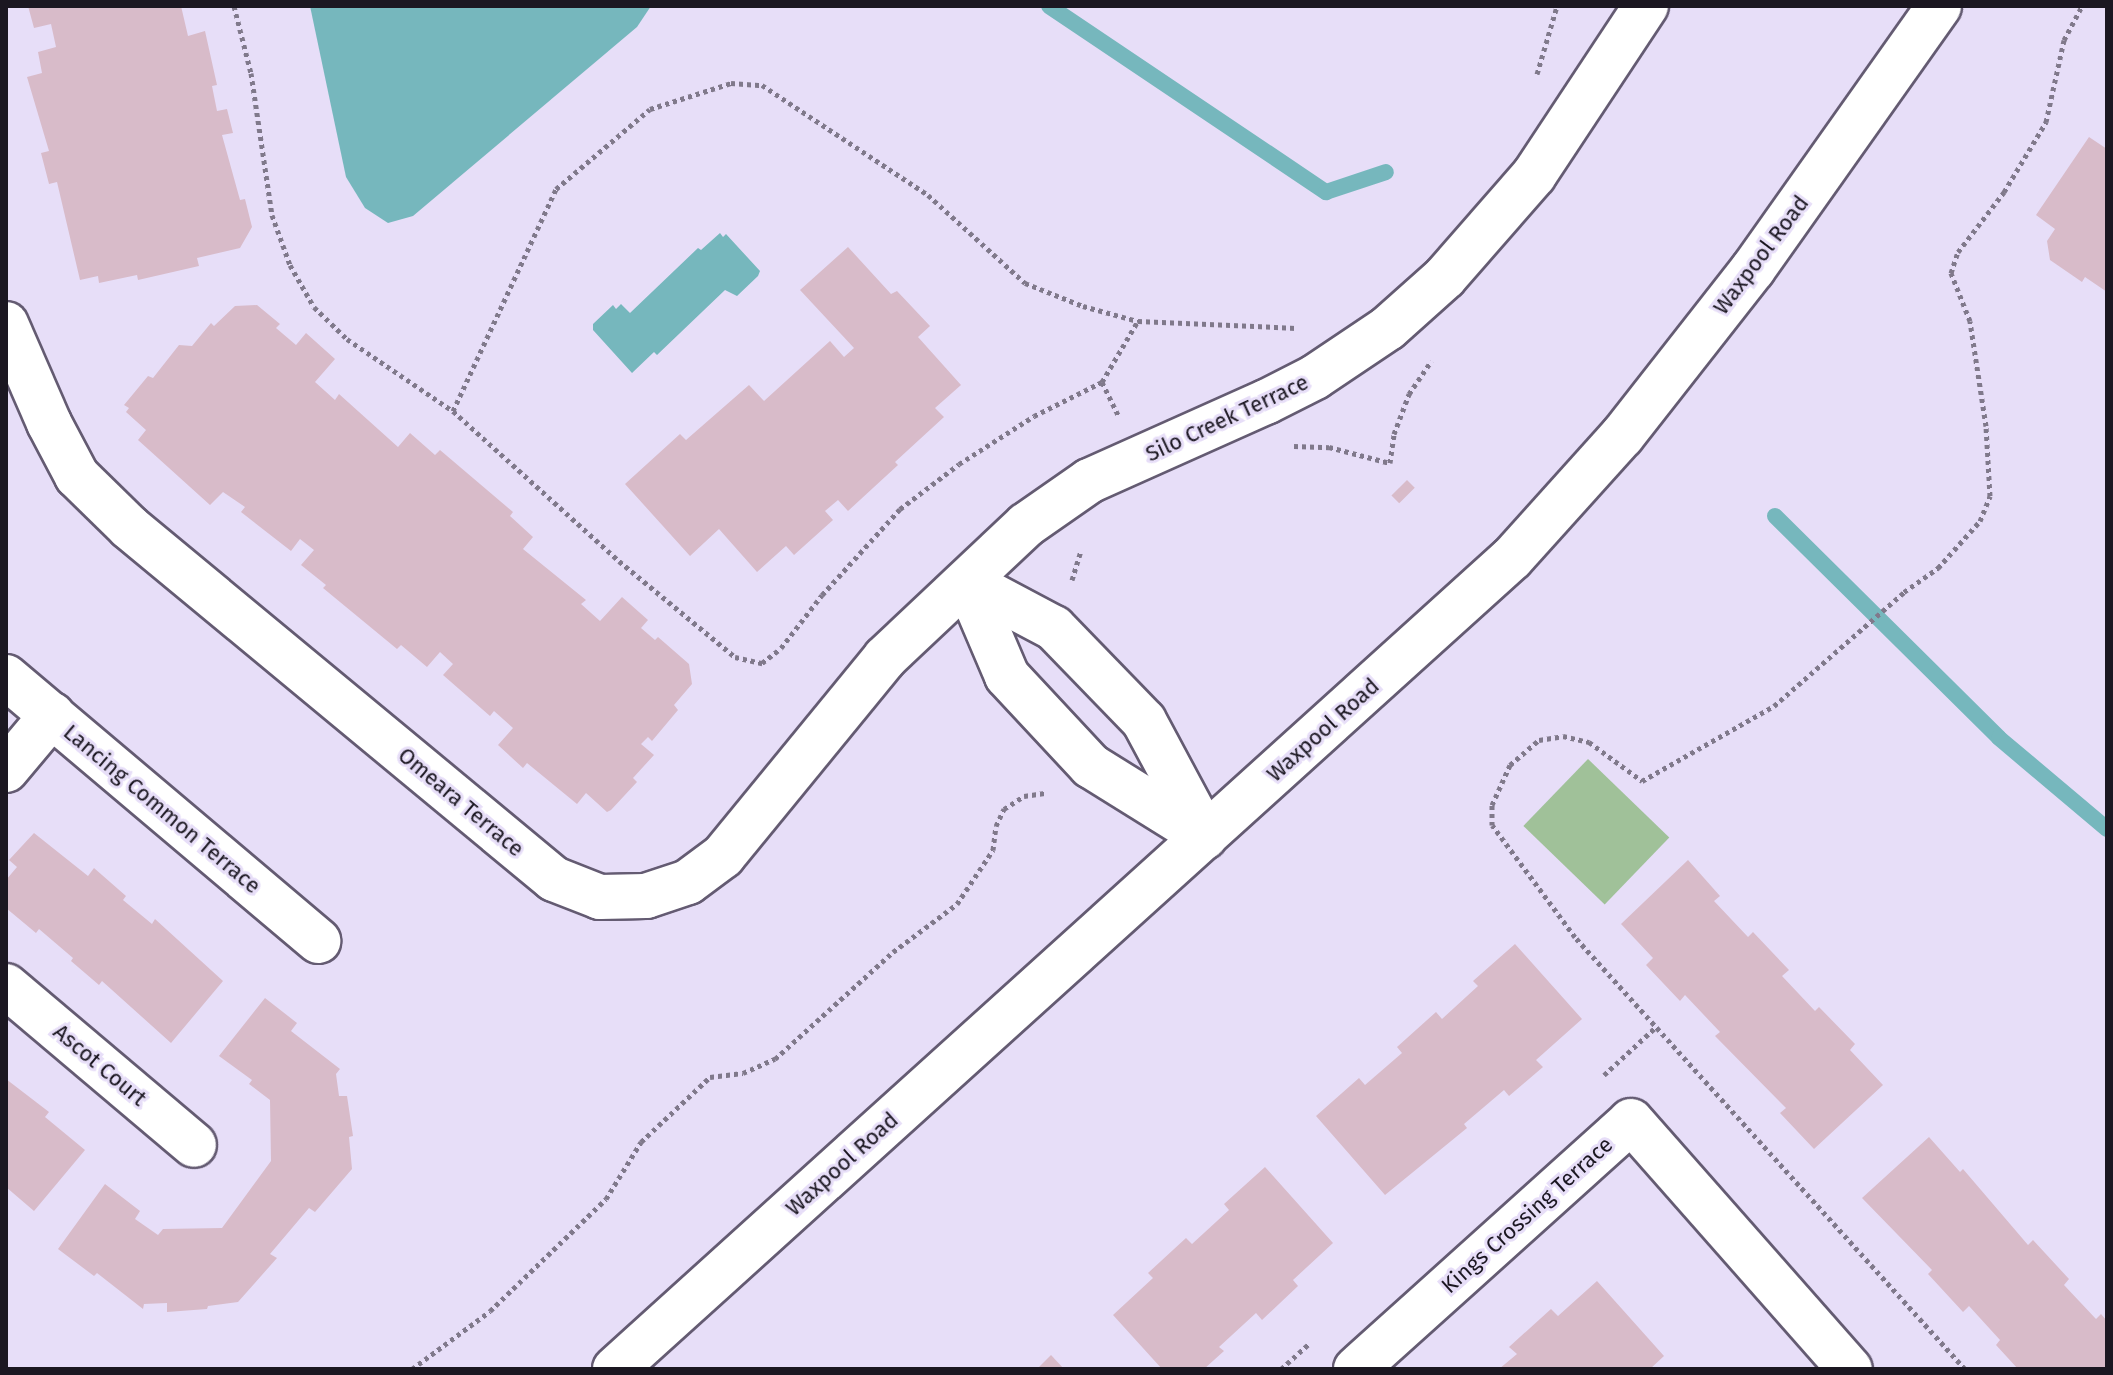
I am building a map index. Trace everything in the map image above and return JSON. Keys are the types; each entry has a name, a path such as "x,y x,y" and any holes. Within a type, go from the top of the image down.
{"street":[{"name":"Silo Creek Terrace","path":"967,582 1026,525 1089,481 1315,377 1388,328 1445,277 1534,175 1646,6"},
{"name":"Waxpool Road","path":"615,1369 1512,558 1622,436 1753,269 1939,6"},
{"name":"Omeara Terrace","path":"6,324 49,423 77,476 129,527 554,879 600,897 646,896 688,882 723,856 858,687 967,582"},
{"path":"967,582 1054,628 1144,721 1205,837"},
{"path":"967,582 1007,676 1091,766 1205,837"},
{"name":"Lancing Common Terrace","path":"6,677 318,941"},
{"path":"6,770 52,715"},
{"name":"Ascot Court","path":"6,986 194,1145"},
{"name":"Kings Crossing Terrace","path":"1356,1369 1631,1121 1850,1369"}],"path":[{"path":"234,6 251,73 272,215 290,265 314,307 347,339 453,411 619,561 735,657 762,663 781,648 822,595 900,509 959,464 1034,416 1102,382 1138,321"},
{"path":"1965,1369 1575,937 1492,825 1492,805 1510,765 1539,740 1563,736 1589,742 1642,781 1774,706 1904,592 1938,568 1980,521 1990,496 1986,426 1970,321 1951,273 1958,252 2004,192 2046,122 2064,40 2082,6"},
{"path":"453,411 556,189 650,109 731,83 762,85 928,195 1025,283 1083,306 1138,321 1301,328"},
{"path":"1102,382 1139,459"},
{"path":"1280,445 1329,447 1390,463"},
{"path":"1071,584 1074,564 1085,543"},
{"path":"412,1369 490,1311 606,1199 641,1142 710,1077 743,1073 775,1059 893,952 957,904 981,873 993,850 996,826 1004,809 1024,796 1065,790 1091,766"}],"shaded area":[{"path":"310,6 651,6 637,27 413,216 388,223 365,208 346,177"},
{"path":"720,233 723,237 726,234 760,271 758,276 737,296 725,290 657,355 654,352 632,373 593,330 593,324 613,305 616,309 621,304 630,313 698,248 701,250"},
{"path":"1588,759 1669,837 1605,904 1523,826"}],"building":[{"path":"28,6 181,6 188,36 205,31 217,85 212,86 217,111 227,109 233,133 222,135 240,200 245,199 252,227 240,248 197,258 199,266 138,280 137,275 99,283 98,276 80,280 57,182 49,184 41,153 49,151 27,77 42,73 38,52 56,47 51,24 34,28"},
{"path":"2089,137 2107,149 2107,292 2085,277 2082,282 2050,260 2047,241 2055,229 2036,215"},
{"path":"848,247 891,294 897,291 930,326 918,337 961,385 935,408 944,417 895,462 898,465 848,511 838,500 825,511 833,520 794,555 786,546 757,572 719,529 690,556 625,484 680,434 686,440 749,385 764,401 830,341 844,357 854,348 800,290"},
{"path":"257,305 280,324 276,328 296,345 306,333 335,359 315,382 335,400 339,394 398,447 410,433 435,455 440,450 513,512 510,516 533,537 523,549 586,600 581,604 600,621 622,597 648,620 641,628 655,640 658,637 689,664 692,684 674,705 678,710 652,741 648,737 641,744 654,755 633,778 637,782 611,810 607,812 586,793 577,804 527,763 523,768 498,745 513,728 494,711 490,716 443,675 453,664 440,652 427,667 401,645 397,649 323,588 326,585 301,565 314,550 300,539 291,551 241,512 245,507 223,492 210,505 138,440 146,430 126,412 129,408 124,405 148,376 153,378 179,345 192,346 211,323 214,326 235,306"},
{"path":"1407,480 1415,488 1399,503 1391,496"},
{"path":"34,833 88,876 94,868 126,896 123,900 152,924 155,919 223,981 171,1043 102,981 99,985 71,961 73,958 39,929 36,933 6,908 6,880 17,867 9,860"},
{"path":"1688,860 1720,896 1714,901 1748,937 1753,932 1789,970 1782,976 1815,1011 1819,1007 1855,1044 1850,1050 1883,1085 1814,1149 1780,1113 1786,1108 1715,1036 1720,1032 1685,995 1680,1001 1646,965 1653,958 1621,924"},
{"path":"1515,944 1582,1019 1536,1060 1543,1067 1509,1096 1504,1090 1464,1124 1467,1128 1385,1195 1316,1116 1359,1078 1365,1085 1402,1053 1397,1047 1436,1012 1442,1019 1478,986 1473,981"},
{"path":"265,998 297,1023 291,1031 340,1069 336,1074 339,1096 347,1096 353,1136 349,1137 352,1169 315,1212 309,1208 270,1254 277,1258 238,1302 208,1306 207,1309 167,1312 167,1303 144,1304 143,1309 97,1273 94,1276 58,1249 105,1184 140,1211 135,1219 158,1235 163,1229 222,1228 271,1161 270,1100 249,1084 252,1080 219,1056"},
{"path":"6,1079 49,1112 45,1117 85,1150 34,1211 6,1187"},
{"path":"1929,1137 1960,1172 1963,1169 2028,1245 2033,1240 2069,1279 2064,1285 2096,1319 2101,1314 2107,1321 2107,1369 2018,1369 1996,1345 2000,1340 1969,1306 1963,1312 1928,1274 1932,1270 1862,1198"},
{"path":"1265,1167 1333,1243 1293,1280 1298,1286 1262,1320 1256,1313 1219,1347 1224,1351 1204,1369 1162,1369 1113,1315 1153,1278 1148,1273 1186,1238 1192,1244 1229,1210 1224,1204"},
{"path":"1597,1281 1664,1356 1650,1369 1499,1369 1517,1354 1509,1347 1551,1309 1558,1316"},
{"path":"1051,1355 1064,1369 1037,1369"}],"waterway":[{"path":"1049,6 1326,192 1386,172"},
{"path":"1775,516 1999,738 2107,829"}]}
